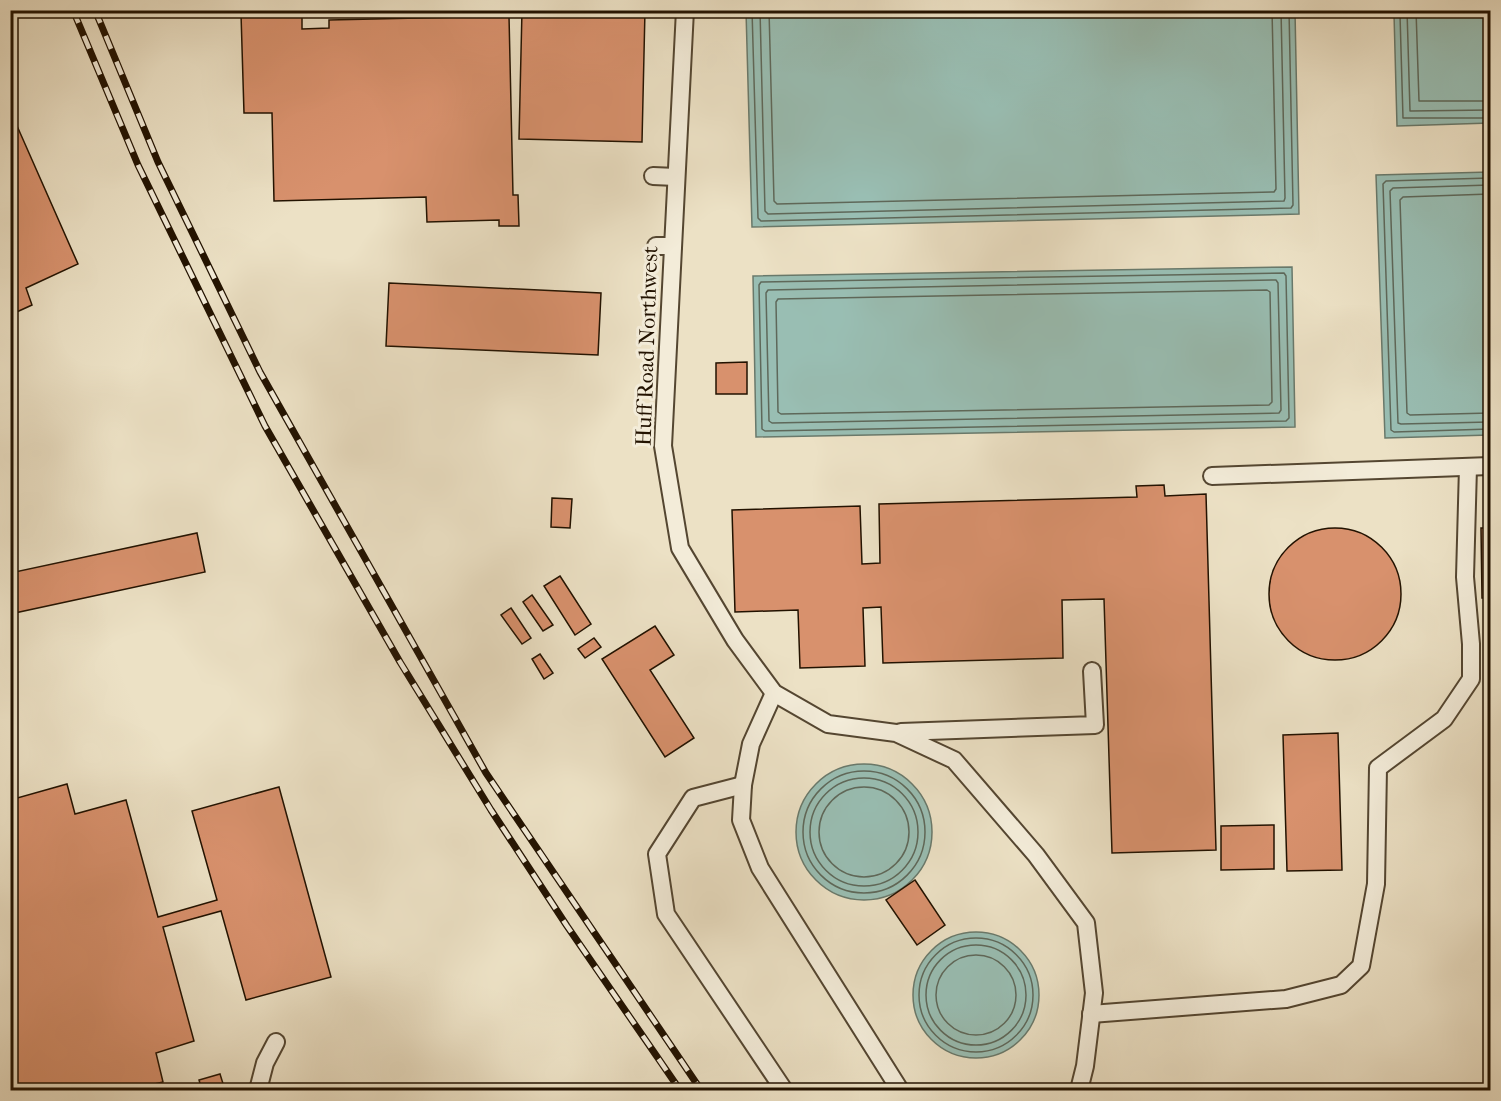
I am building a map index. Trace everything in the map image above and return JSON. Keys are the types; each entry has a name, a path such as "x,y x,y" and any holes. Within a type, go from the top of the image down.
{"lane":[{"name":"Huff Road Northwest","path":"685,10 676,177 665,246 663,446 680,548 735,640 774,693 828,724 896,732 954,760 1036,855 1086,923 1094,993 1085,1066 1079,1090"},
{"path":"653,176 676,177"},
{"path":"1212,476 1491,466"},
{"path":"1091,1014 1286,999 1341,985 1361,966 1376,884 1378,768 1444,719 1471,679 1471,644 1465,577 1468,467"},
{"path":"896,732 1095,725 1092,671"},
{"path":"774,693 751,744 743,785 741,820 760,868 900,1090"},
{"path":"743,785 693,798 657,854 666,914 784,1090"},
{"path":"258,1090 265,1063 276,1042"}],"path":[{"path":"314,14 391,10"}],"water":[{"path":"746,11 1295,11 1299,214 752,227"},
{"path":"1373,11 1490,11 1490,123 1397,126 1394,14 1373,14"},
{"path":"1490,172 1490,435 1385,438 1376,175"},
{"path":"1292,267 1295,427 756,437 753,276"},
{"path":"864,764 890,770 912,784 926,806 932,832 926,858 912,880 890,894 864,900 838,894 816,880 802,858 796,832 802,806 816,784 838,770"},
{"path":"976,932 1000,937 1021,950 1034,971 1039,995 1034,1019 1021,1040 1000,1053 976,1058 952,1053 931,1040 918,1019 913,995 918,971 931,950 952,937"}],"building":[{"path":"522,10 645,10 642,142 519,139"},
{"path":"302,13 302,29 329,28 329,20 509,16 513,195 518,195 519,226 499,226 499,220 427,222 426,197 274,201 272,113 244,113 241,14"},
{"path":"10,110 78,264 26,288 32,305 10,315"},
{"path":"389,283 601,293 598,355 386,346"},
{"path":"747,362 747,394 716,394 716,363"},
{"path":"1164,485 1165,496 1206,494 1216,850 1112,853 1104,599 1062,600 1063,658 883,663 881,607 863,608 865,666 800,668 798,610 735,612 732,510 860,506 862,564 880,563 879,504 1137,497 1136,486"},
{"path":"552,498 572,499 570,528 551,527"},
{"path":"1335,528 1360,533 1382,547 1396,569 1401,594 1396,619 1382,641 1360,655 1335,660 1310,655 1288,641 1274,619 1269,594 1274,569 1288,547 1310,533"},
{"path":"1481,528 1490,528 1490,598 1482,598"},
{"path":"197,533 205,572 10,614 10,573"},
{"path":"560,576 591,624 575,635 544,586"},
{"path":"532,595 553,625 543,631 523,602"},
{"path":"511,608 531,638 522,644 501,615"},
{"path":"655,626 674,655 650,670 694,738 665,757 602,659"},
{"path":"594,638 601,647 585,658 578,649"},
{"path":"540,654 553,673 544,679 532,659"},
{"path":"1338,733 1342,870 1287,871 1283,735"},
{"path":"67,784 75,814 126,800 158,917 217,900 192,811 279,787 331,977 246,1000 221,911 163,927 194,1041 156,1053 163,1082 154,1084 155,1090 16,1090 10,1072 10,800"},
{"path":"1274,825 1274,869 1221,870 1221,826"},
{"path":"915,880 945,925 917,945 886,900"},
{"path":"220,1074 225,1090 202,1090 199,1080"}],"railway":[{"path":"73,10 138,165 265,426 400,662 491,810 567,926 680,1090"},
{"path":"95,10 158,162 260,372 486,773 701,1090"}]}
